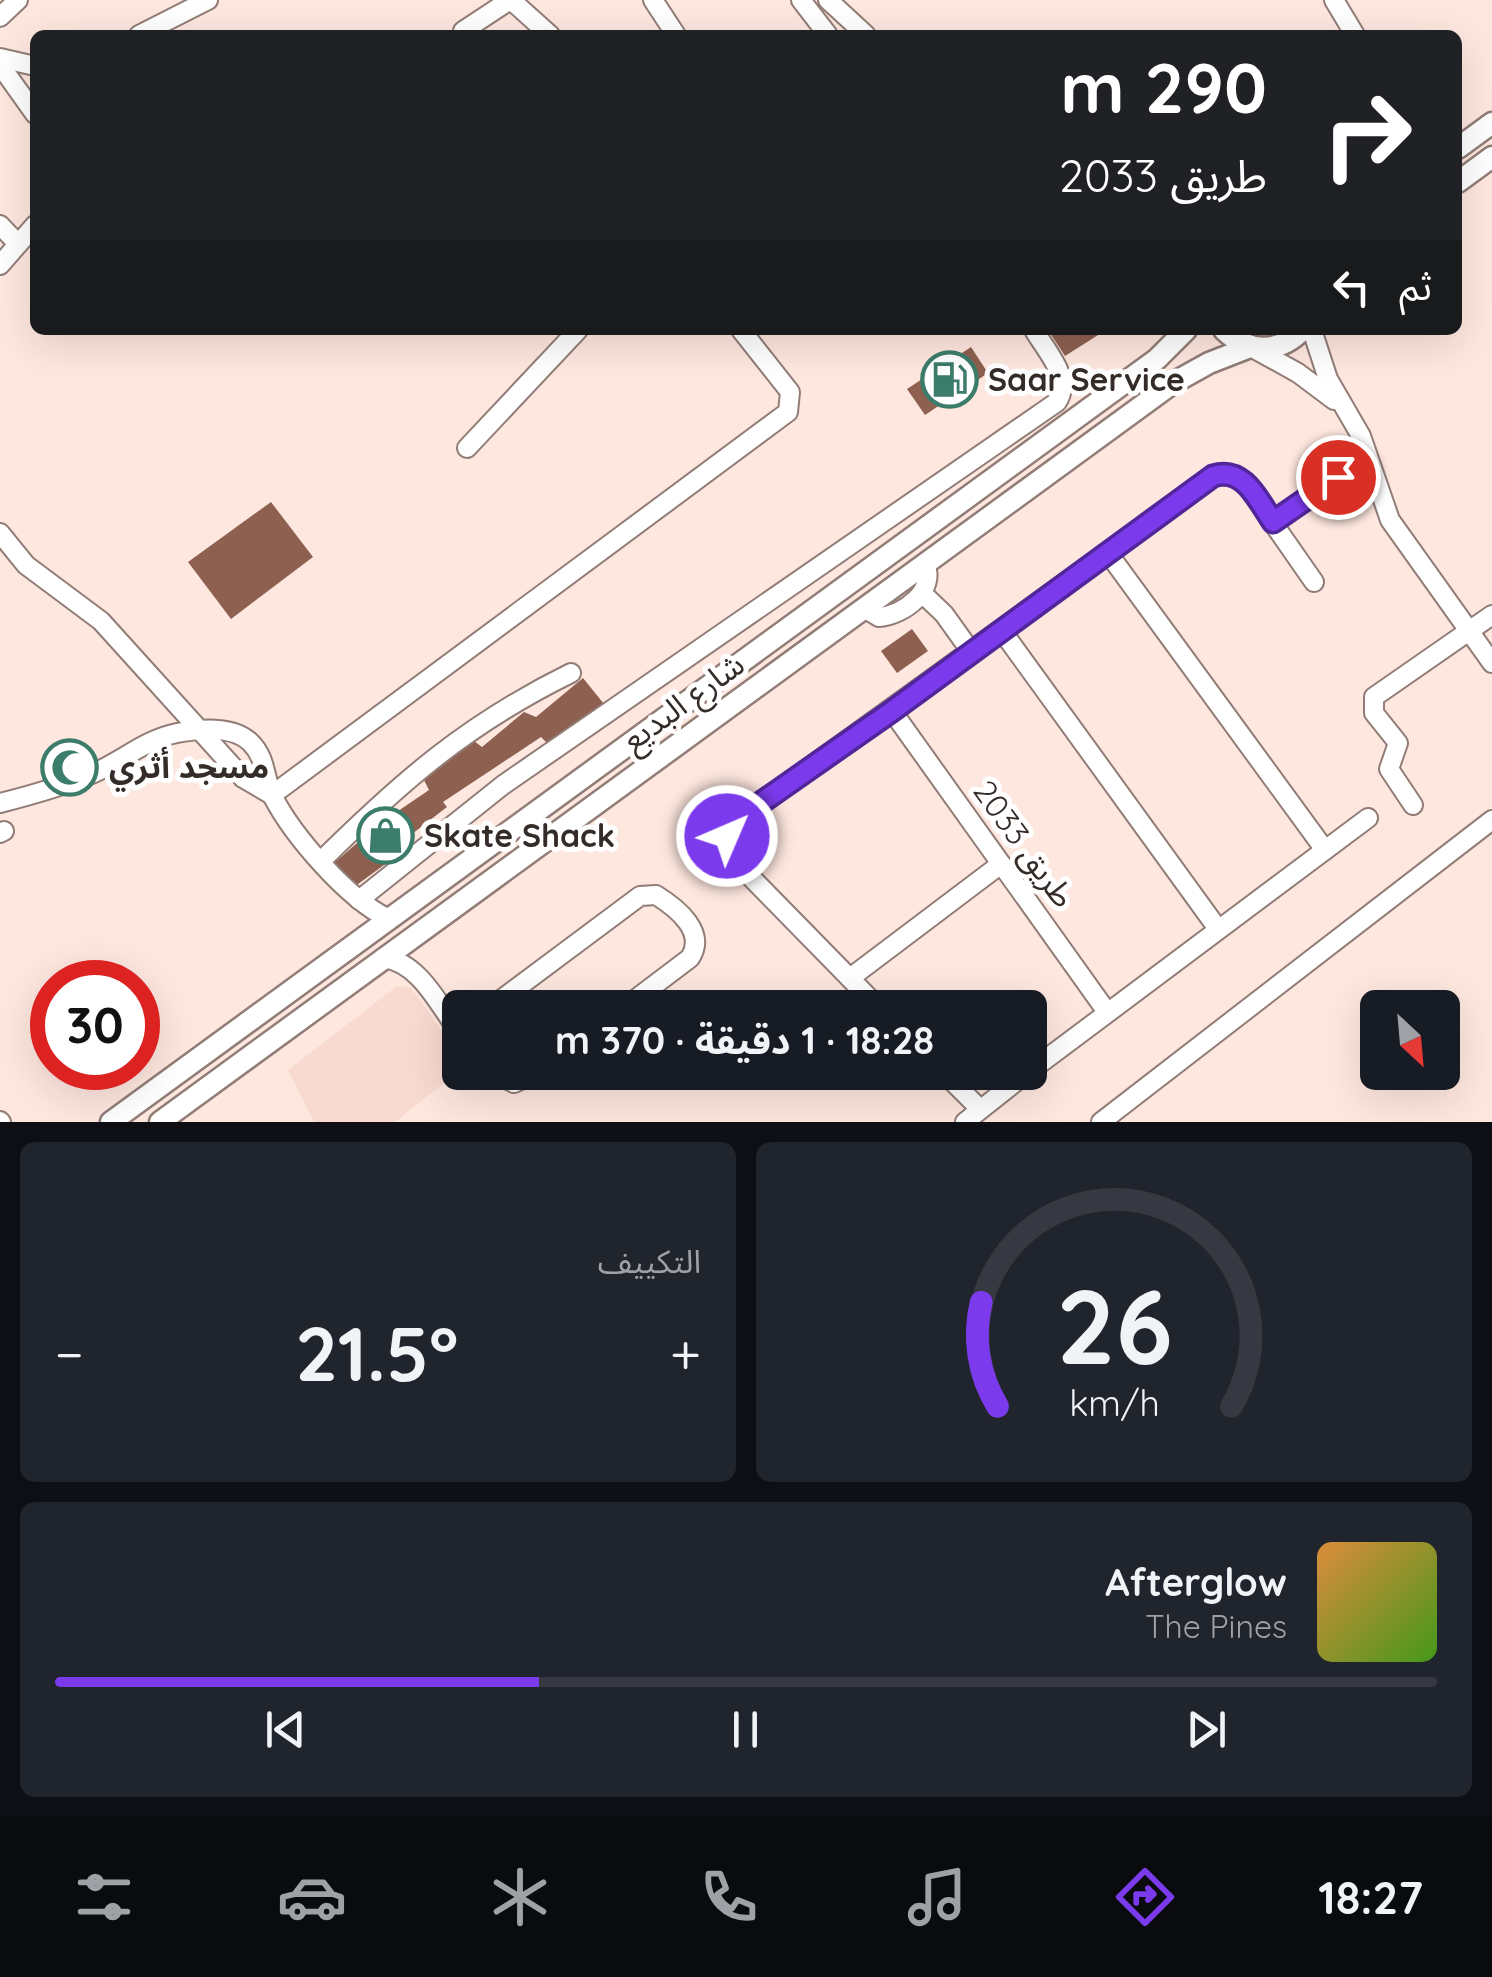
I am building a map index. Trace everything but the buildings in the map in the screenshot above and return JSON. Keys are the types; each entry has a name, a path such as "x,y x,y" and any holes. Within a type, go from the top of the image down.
{"main road":[{"path":"1462,145 1492,123"},
{"path":"1462,179 1492,157"},
{"name":"شارع البديع","path":"111,1122 1157,359 1181,335"},
{"path":"1232,335 1250,347"},
{"name":"شارع البديع","path":"160,1122 1173,383 1250,347 1268,349 1285,344 1296,335"}],"street":[{"path":"0,17 18,0"},
{"path":"149,30 208,0"},
{"path":"465,30 511,0 544,30"},
{"path":"653,0 673,30"},
{"path":"800,0 824,30"},
{"path":"828,0 861,30"},
{"path":"1339,2 1353,30"},
{"path":"0,62 30,65"},
{"path":"0,62 30,107"},
{"path":"0,225 18,244"},
{"path":"0,265 30,231"},
{"path":"467,448 573,335"},
{"path":"272,795 788,412 790,392 745,335"},
{"path":"360,900 503,785 1056,402 1062,394 1062,378 1037,335"},
{"path":"1313,335 1319,360 1350,415 1396,530 1492,663"},
{"path":"1250,347 1298,373 1350,415"},
{"path":"1273,522 1367,457"},
{"path":"862,990 734,861 727,836 735,821 1219,474 1232,474 1243,480 1314,582"},
{"path":"0,533 26,565 90,610 243,778 272,795 321,862 360,900 387,918"},
{"path":"1108,552 1325,850"},
{"path":"864,608 885,617 922,593 929,579 924,564"},
{"path":"922,593 944,614 972,653"},
{"path":"1413,805 1388,769 1398,744 1374,713 1374,696 1492,615"},
{"path":"1002,631 1218,930"},
{"path":"321,862 406,778 444,747 499,711 570,673"},
{"name":"طريق 2033","path":"892,711 1107,1012"},
{"path":"0,803 97,772 171,734 200,730 232,732 249,740 268,770 272,795"},
{"path":"1047,1058 1368,818"},
{"path":"1101,1122 1492,820"},
{"path":"850,978 1001,864"},
{"path":"514,990 640,896 656,894 694,930 696,948 690,958 648,990"},
{"path":"414,934 420,966 442,997"},
{"path":"383,958 399,961 413,970 442,1009"},
{"path":"955,1090 972,1116 1006,1090"}],"shaded area":[{"path":"397,986 411,988 442,1031 442,1084 395,1122 314,1122 288,1070"}],"place":[{"name":"Saar Service","path":"949,380"},
{"name":"مسجد أثري","path":"70,767"},
{"name":"Skate Shack","path":"385,836"}],"route":[{"path":"727,836 735,821 1213,476 1226,472 1238,476 1273,522 1338,477"}]}
